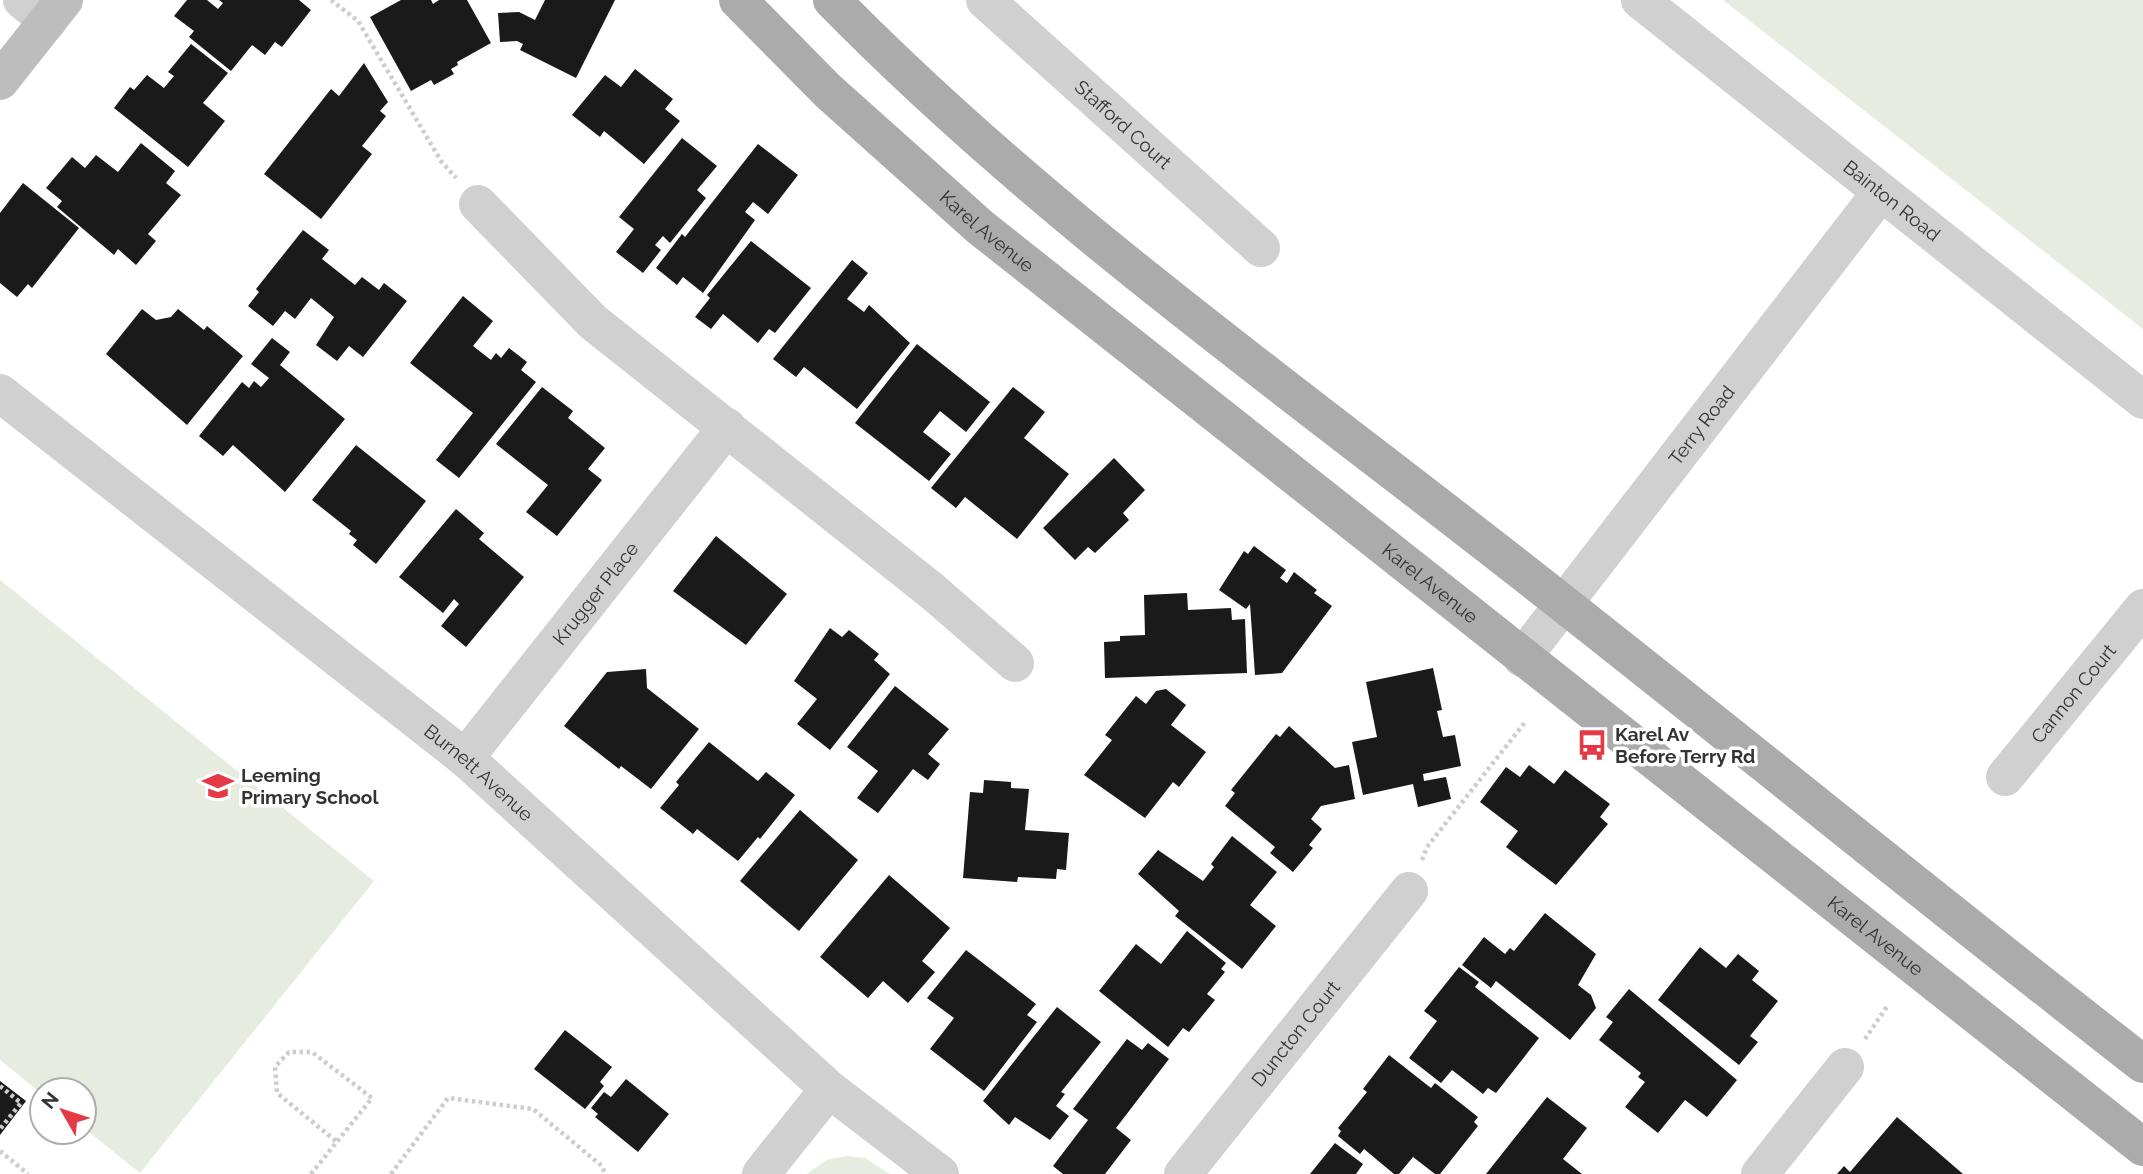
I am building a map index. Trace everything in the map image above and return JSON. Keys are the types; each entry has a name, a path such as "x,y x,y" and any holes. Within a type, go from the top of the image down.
{"main road":[{"name":"Karel Avenue","path":"738,0 828,91 980,227 2143,1147"},
{"path":"832,0 873,42 1032,184 1195,317 1564,604 2143,1063"},
{"path":"0,81 45,7"}],"street":[{"name":"Stafford Court","path":"985,0 1261,248"},
{"name":"Bainton Road","path":"1640,0 2143,400"},
{"name":"Terry Road","path":"1522,658 1881,192"},
{"path":"478,204 593,322 932,591 1016,663"},
{"name":"Burnett Avenue","path":"0,393 465,758 829,1088 940,1174"},
{"name":"Krugger Place","path":"465,758 727,428"},
{"name":"Cannon Court","path":"2005,777 2143,608"},
{"name":"Duncton Court","path":"1183,1174 1409,891"},
{"path":"1760,1174 1845,1066"},
{"path":"761,1174 829,1088"}],"path":[{"path":"331,0 358,21 441,161 478,204"},
{"path":"1409,891 1427,847 1526,721"},
{"path":"311,1174 337,1142 372,1098 312,1052 289,1052 275,1067 276,1093 337,1142"},
{"path":"0,1086 22,1103 0,1129"},
{"path":"391,1174 448,1098 533,1109 602,1166 605,1174"},
{"path":"0,1152 25,1173"}],"shaded area":[{"path":"1723,0 2143,0 2143,329"},
{"path":"0,580 374,881 140,1173 98,1139 98,1076 28,1076 28,1083 0,1060"},
{"path":"847,1156 865,1158 890,1174 807,1174 826,1160"}],"building":[{"path":"187,0 207,0 218,9 223,3 219,0 299,0 311,10 282,47 275,42 265,55 252,45 231,71 189,37 194,31 174,16"},
{"path":"401,0 431,0 433,4 439,0 467,0 491,43 457,62 458,65 451,69 454,74 434,85 431,80 411,91 370,17"},
{"path":"545,0 615,0 576,78 520,50 523,44 517,41 500,42 498,13 519,12 535,20"},
{"path":"191,44 228,73 203,103 225,121 188,167 114,108 130,87 134,90 147,75 164,88 174,76 168,72"},
{"path":"364,63 388,102 380,111 386,116 362,146 372,154 321,219 264,174 331,89 339,96"},
{"path":"635,69 673,99 665,109 680,121 644,164 604,131 600,137 572,115 605,75 621,87"},
{"path":"682,138 717,166 697,190 706,198 670,243 663,236 655,245 661,250 643,273 616,252 634,229 619,217"},
{"path":"141,143 175,171 166,183 181,195 148,234 156,241 136,265 118,249 114,255 57,207 62,201 46,188 72,157 85,168 96,155 118,172"},
{"path":"758,144 798,175 768,214 753,202 745,212 755,220 703,293 683,277 677,285 656,268 682,234 685,237"},
{"path":"23,183 79,228 32,288 28,284 17,297 0,283 0,213"},
{"path":"303,230 329,250 322,259 355,285 362,277 379,290 384,283 407,301 363,357 349,346 337,361 316,345 334,317 311,298 295,319 285,311 273,326 248,306 259,292 256,289"},
{"path":"751,241 811,288 775,333 769,329 758,343 723,314 711,329 695,317 710,298 707,295"},
{"path":"852,260 868,273 847,299 864,312 869,305 910,343 857,409 804,367 796,377 773,359"},
{"path":"463,296 493,321 473,346 491,360 496,353 501,358 509,348 527,362 521,370 536,382 459,478 436,460 473,413 410,363"},
{"path":"142,309 156,320 171,317 178,309 204,330 207,326 243,356 187,425 106,354"},
{"path":"272,338 290,352 280,365 345,419 285,492 233,445 223,456 199,436 242,382 249,388 254,381 261,387 269,378 251,364"},
{"path":"917,344 990,402 966,432 940,411 923,432 951,454 929,481 855,423"},
{"path":"542,387 573,411 568,418 605,448 588,469 602,480 557,536 526,512 548,485 496,444"},
{"path":"1013,387 1045,412 1024,438 1069,474 1017,539 965,497 956,508 931,488"},
{"path":"356,445 426,501 376,564 353,545 357,540 349,534 351,531 312,500"},
{"path":"1114,458 1145,490 1123,513 1129,520 1095,553 1088,547 1075,560 1043,528"},
{"path":"456,509 484,533 479,539 524,577 466,647 441,626 459,604 454,599 443,613 399,577"},
{"path":"716,536 787,594 746,645 673,591"},
{"path":"1254,546 1286,570 1280,578 1287,583 1294,572 1317,590 1314,593 1332,606 1282,673 1255,675 1250,604 1246,609 1219,590 1244,551 1248,554"},
{"path":"1187,593 1188,610 1231,608 1232,620 1245,619 1247,673 1105,678 1104,642 1120,641 1120,636 1145,635 1144,595"},
{"path":"830,628 842,637 849,630 879,654 874,660 890,674 830,750 797,724 817,699 794,681"},
{"path":"1433,668 1442,710 1437,711 1443,737 1455,735 1461,766 1423,774 1424,781 1446,777 1451,799 1418,807 1413,784 1363,795 1352,742 1377,737 1366,682"},
{"path":"646,669 647,688 699,729 651,789 621,766 619,769 564,726 607,672"},
{"path":"895,686 949,729 928,754 940,764 928,780 913,769 878,813 857,798 878,771 847,747"},
{"path":"1166,689 1186,705 1171,725 1206,752 1179,787 1173,782 1145,818 1084,775 1112,740 1105,735 1136,696 1146,704 1156,691"},
{"path":"1289,726 1335,768 1349,765 1355,799 1321,806 1311,819 1322,829 1309,845 1313,848 1293,872 1270,853 1275,847 1225,806 1235,793 1231,790 1276,734 1280,737"},
{"path":"709,742 758,781 766,772 795,795 760,839 758,837 738,861 697,829 693,834 660,808 679,785 676,782"},
{"path":"1529,765 1554,784 1565,770 1610,804 1600,817 1608,824 1556,885 1506,847 1518,831 1480,802 1506,767 1520,777"},
{"path":"984,780 1011,782 1011,788 1029,789 1025,830 1069,833 1066,870 1057,869 1056,879 1018,877 1017,882 963,878 970,792 983,793"},
{"path":"800,810 858,860 799,931 740,881"},
{"path":"1232,836 1277,872 1250,905 1276,926 1242,969 1175,916 1179,911 1138,874 1158,850 1203,881 1214,867 1211,864"},
{"path":"889,875 950,928 922,961 935,972 908,1003 883,981 868,998 820,957"},
{"path":"1545,913 1596,954 1578,985 1591,995 1596,1008 1570,1040 1496,981 1491,988 1462,965 1484,937 1505,954 1510,948 1514,951"},
{"path":"1187,931 1226,963 1221,969 1225,972 1207,994 1215,1000 1189,1032 1183,1028 1168,1047 1099,991 1136,944 1161,964"},
{"path":"1700,947 1726,968 1738,954 1759,971 1752,980 1778,1001 1750,1036 1758,1042 1739,1065 1658,1000"},
{"path":"966,950 1036,1004 1027,1015 1037,1022 984,1091 930,1049 954,1018 927,998"},
{"path":"1459,967 1479,982 1475,987 1539,1038 1496,1093 1488,1088 1483,1094 1452,1070 1441,1083 1409,1058 1437,1021 1424,1011"},
{"path":"1629,989 1737,1080 1707,1117 1685,1100 1658,1133 1625,1107 1645,1082 1638,1077 1641,1073 1599,1040 1613,1022 1606,1017"},
{"path":"1057,1007 1101,1042 1061,1092 1065,1094 1056,1106 1069,1116 1050,1140 1015,1117 1009,1125 983,1101"},
{"path":"565,1030 612,1067 600,1082 604,1086 585,1109 534,1069"},
{"path":"1127,1039 1142,1050 1148,1043 1169,1059 1116,1128 1131,1140 1105,1174 1063,1174 1053,1166 1088,1120 1073,1109"},
{"path":"1389,1055 1431,1088 1435,1083 1478,1117 1474,1122 1478,1126 1440,1174 1435,1174 1413,1157 1399,1174 1394,1174 1364,1149 1360,1154 1338,1136 1341,1131 1338,1128 1367,1092 1363,1089"},
{"path":"626,1079 669,1114 638,1152 595,1117 598,1114 591,1108 604,1092 611,1097"},
{"path":"0,1081 26,1101 0,1135"},
{"path":"1547,1097 1587,1128 1563,1159 1582,1174 1486,1174"},
{"path":"1897,1117 1963,1174 1837,1174 1844,1166 1850,1172"},
{"path":"1335,1143 1363,1164 1356,1174 1310,1174"}],"place":[{"name":"Karel Av Before Terry Rd","path":"1592,745"},
{"name":"Leeming Primary School","path":"218,786"}]}
